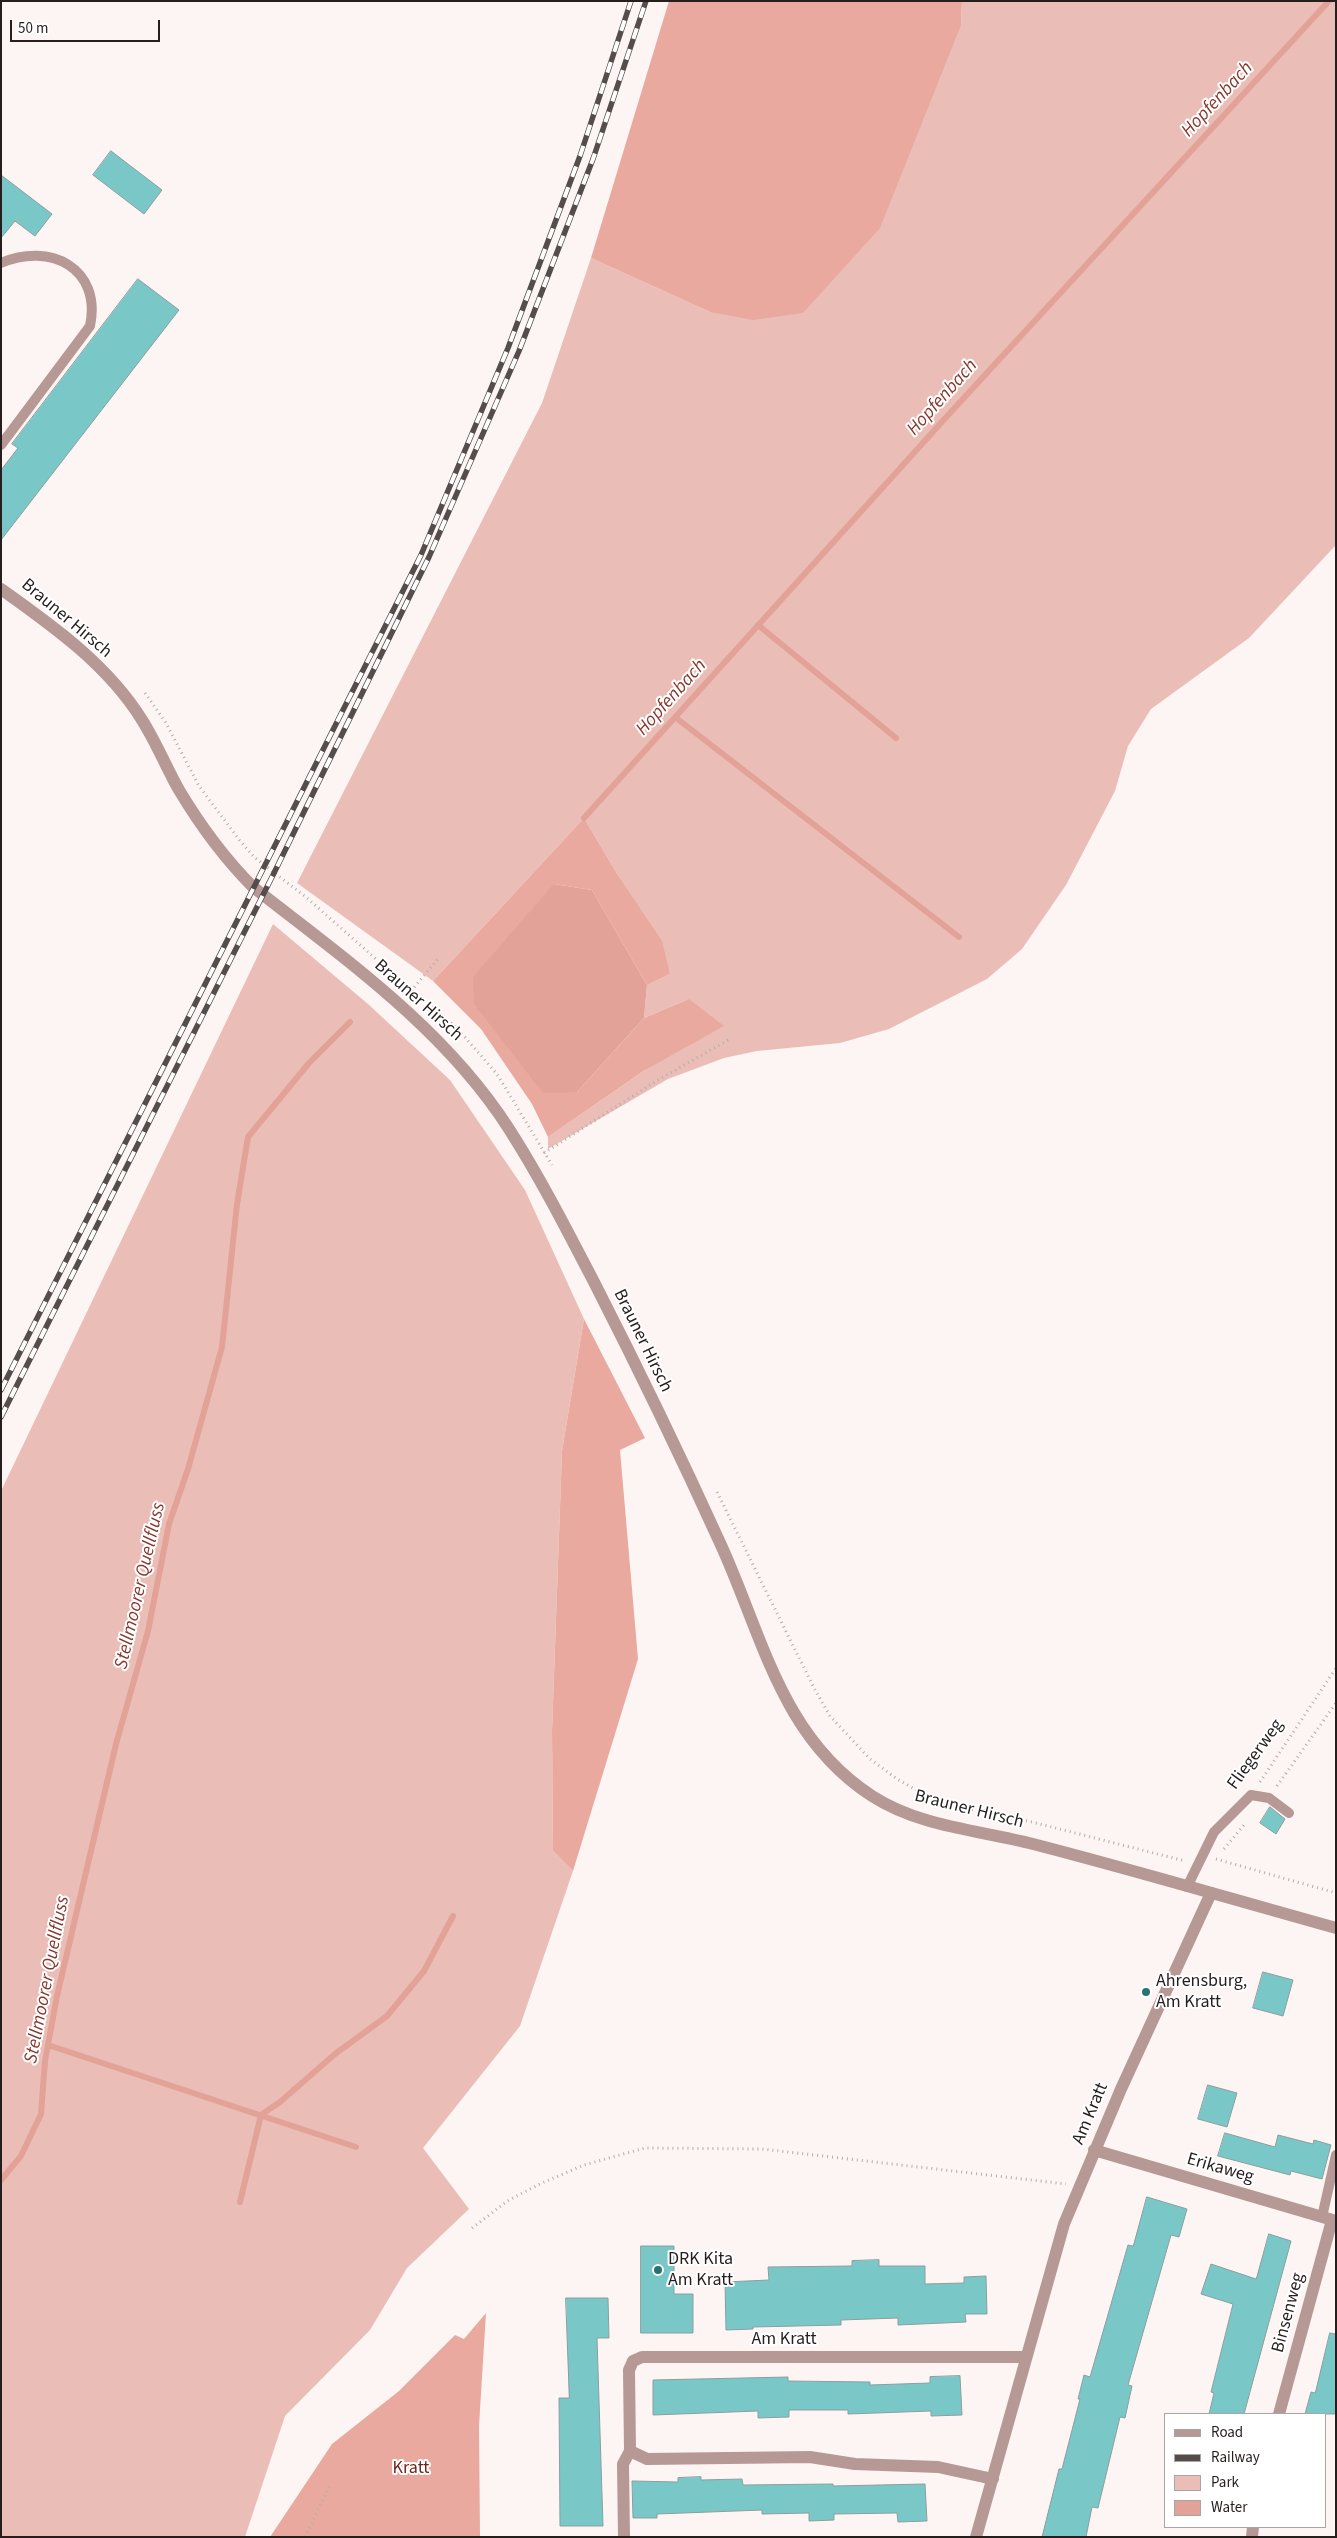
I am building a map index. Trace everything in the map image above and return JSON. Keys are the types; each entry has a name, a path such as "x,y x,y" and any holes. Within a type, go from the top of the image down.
{"street":[{"name":"Brauner Hirsch","path":"1,588 51,625 89,657 130,703 142,720 179,790 220,851 237,871 253,887 400,1005 462,1065 492,1103 529,1163 624,1342 721,1545 782,1694 795,1716 824,1756 873,1796 916,1817 1033,1844 1336,1928"},
{"name":"Am Kratt","path":"976,2537 1064,2224 1094,2150 1211,1893"},
{"name":"Erikaweg","path":"1094,2150 1330,2219"},
{"name":"Binsenweg","path":"1279,2413 1330,2219"},
{"name":"Am Kratt","path":"624,2537 624,2464 630,2450 629,2370 633,2361 642,2357 1026,2357"},
{"path":"630,2450 646,2459 810,2457 855,2464 938,2467 993,2479"}],"lane":[{"path":"1,263 16,257 32,254 50,256 66,263 79,274 86,285 93,311 90,326 1,445"},
{"path":"1251,1795 1269,1798 1290,1813"},
{"name":"Fliegerweg","path":"1187,1887 1214,1832 1251,1795"},
{"path":"1330,2219 1336,2155"}],"path":[{"path":"140,687 166,723 199,786 245,847 254,857 307,898 456,1027 497,1074 554,1169"},
{"path":"400,1005 438,959"},
{"path":"529,1163 658,1080 730,1040"},
{"path":"716,1490 795,1652 830,1716 870,1759 890,1774 925,1795 955,1806 1032,1822 1183,1861 1214,1859 1336,1893"},
{"name":"Fliegerweg","path":"1251,1795 1336,1668"},
{"path":"472,2228 509,2200 542,2183 584,2165 645,2148 762,2149 1081,2186"},
{"path":"305,2537 330,2485"}],"green space":[{"path":"669,1 962,1 961,25 880,228 803,313 753,320 710,312 591,258"},
{"path":"962,1 1336,1 1336,545 1249,638 1151,709 1128,746 1115,791 1066,885 1022,949 987,979 889,1029 840,1043 757,1051 724,1058 668,1079 548,1149 548,1137 645,1070 689,999 644,1018 647,985 670,974 619,877 584,818 433,981 297,883 542,403 591,258 710,312 961,25"},
{"path":"584,818 619,877 662,941 670,974 647,985 592,890 554,884 577,1092 644,1018 689,999 724,1026 645,1070 548,1137 532,1104 481,1029 433,981"},
{"path":"273,924 368,1004 450,1080 525,1190 584,1319 562,1451 552,1731 553,1851 573,1871 520,2026 423,2148 469,2209 407,2268 370,2330 285,2416 245,2537 1,2537 1,1491"},
{"path":"584,1319 645,1438 620,1450 638,1659 573,1871 553,1851 552,1731 562,1451"},
{"name":"Kratt","path":"486,2313 479,2426 480,2537 270,2537 332,2444 399,2391 455,2335 464,2339"}],"water":[{"path":"554,884 592,890 647,985 644,1018 577,1092 543,1093 474,1004 473,977"}],"building":[{"path":"111,151 162,190 144,214 93,175"},
{"path":"1,175 52,214 35,236 15,221 1,238"},
{"path":"138,279 179,310 1,540 1,470 18,448 12,444"},
{"path":"1270,1807 1285,1819 1276,1834 1260,1823"},
{"path":"1263,1972 1293,1980 1283,2016 1253,2008"},
{"path":"1208,2085 1237,2093 1227,2127 1198,2119"},
{"path":"1225,2133 1275,2147 1278,2135 1313,2144 1314,2140 1331,2145 1322,2179 1291,2171 1290,2175 1218,2156"},
{"path":"1147,2197 1187,2209 1179,2237 1171,2235 1128,2385 1132,2386 1125,2418 1120,2417 1098,2508 1092,2507 1086,2537 1042,2537 1059,2469 1062,2469 1080,2399 1078,2399 1084,2375 1090,2377 1128,2245 1133,2246"},
{"path":"1269,2234 1291,2241 1244,2413 1209,2413 1214,2393 1211,2392 1233,2304 1201,2294 1211,2264 1256,2279"},
{"name":"DRK Kita Am Kratt","path":"641,2246 674,2246 674,2294 693,2294 693,2333 641,2333"},
{"path":"879,2260 879,2266 925,2266 925,2284 964,2283 964,2277 986,2276 987,2314 965,2314 966,2322 898,2325 898,2318 841,2320 841,2325 753,2327 753,2329 726,2330 725,2282 769,2280 768,2267 852,2266 852,2261"},
{"path":"566,2298 608,2298 609,2338 597,2338 603,2526 560,2526 559,2398 569,2398"},
{"path":"1330,2333 1336,2334 1336,2414 1305,2413 1311,2392 1315,2393"},
{"path":"960,2376 962,2415 931,2416 931,2411 848,2414 848,2410 789,2410 789,2417 758,2418 758,2411 653,2415 653,2380 788,2377 788,2381 870,2382 870,2385 930,2383 930,2377"},
{"path":"701,2477 701,2480 742,2479 743,2485 925,2484 927,2521 898,2522 897,2513 834,2514 834,2520 809,2521 809,2513 762,2514 762,2510 657,2514 657,2518 633,2518 632,2481 678,2482 678,2478"}],"waterway":[{"name":"Hopfenbach","path":"584,818 950,413 1329,1"},
{"path":"758,625 896,738"},
{"path":"675,717 959,937"},
{"name":"Stellmoorer Quellfluss","path":"1,2180 21,2156 41,2114 45,2061 57,1996 116,1744 148,1631 169,1524 188,1469 222,1347 237,1204 248,1137 309,1063 350,1022"},
{"path":"240,2202 261,2115 280,2102 335,2054 387,2016 424,1971 453,1916"},
{"path":"48,2045 356,2147"}],"railway":[{"path":"1,1390 421,555 508,348 580,156 631,1"},
{"path":"1,1417 274,873 429,557 519,351 593,159 646,1"}],"place":[{"name":"Ahrensburg, Am Kratt","path":"1146,1992"},
{"name":"DRK Kita Am Kratt","path":"658,2270"}]}
